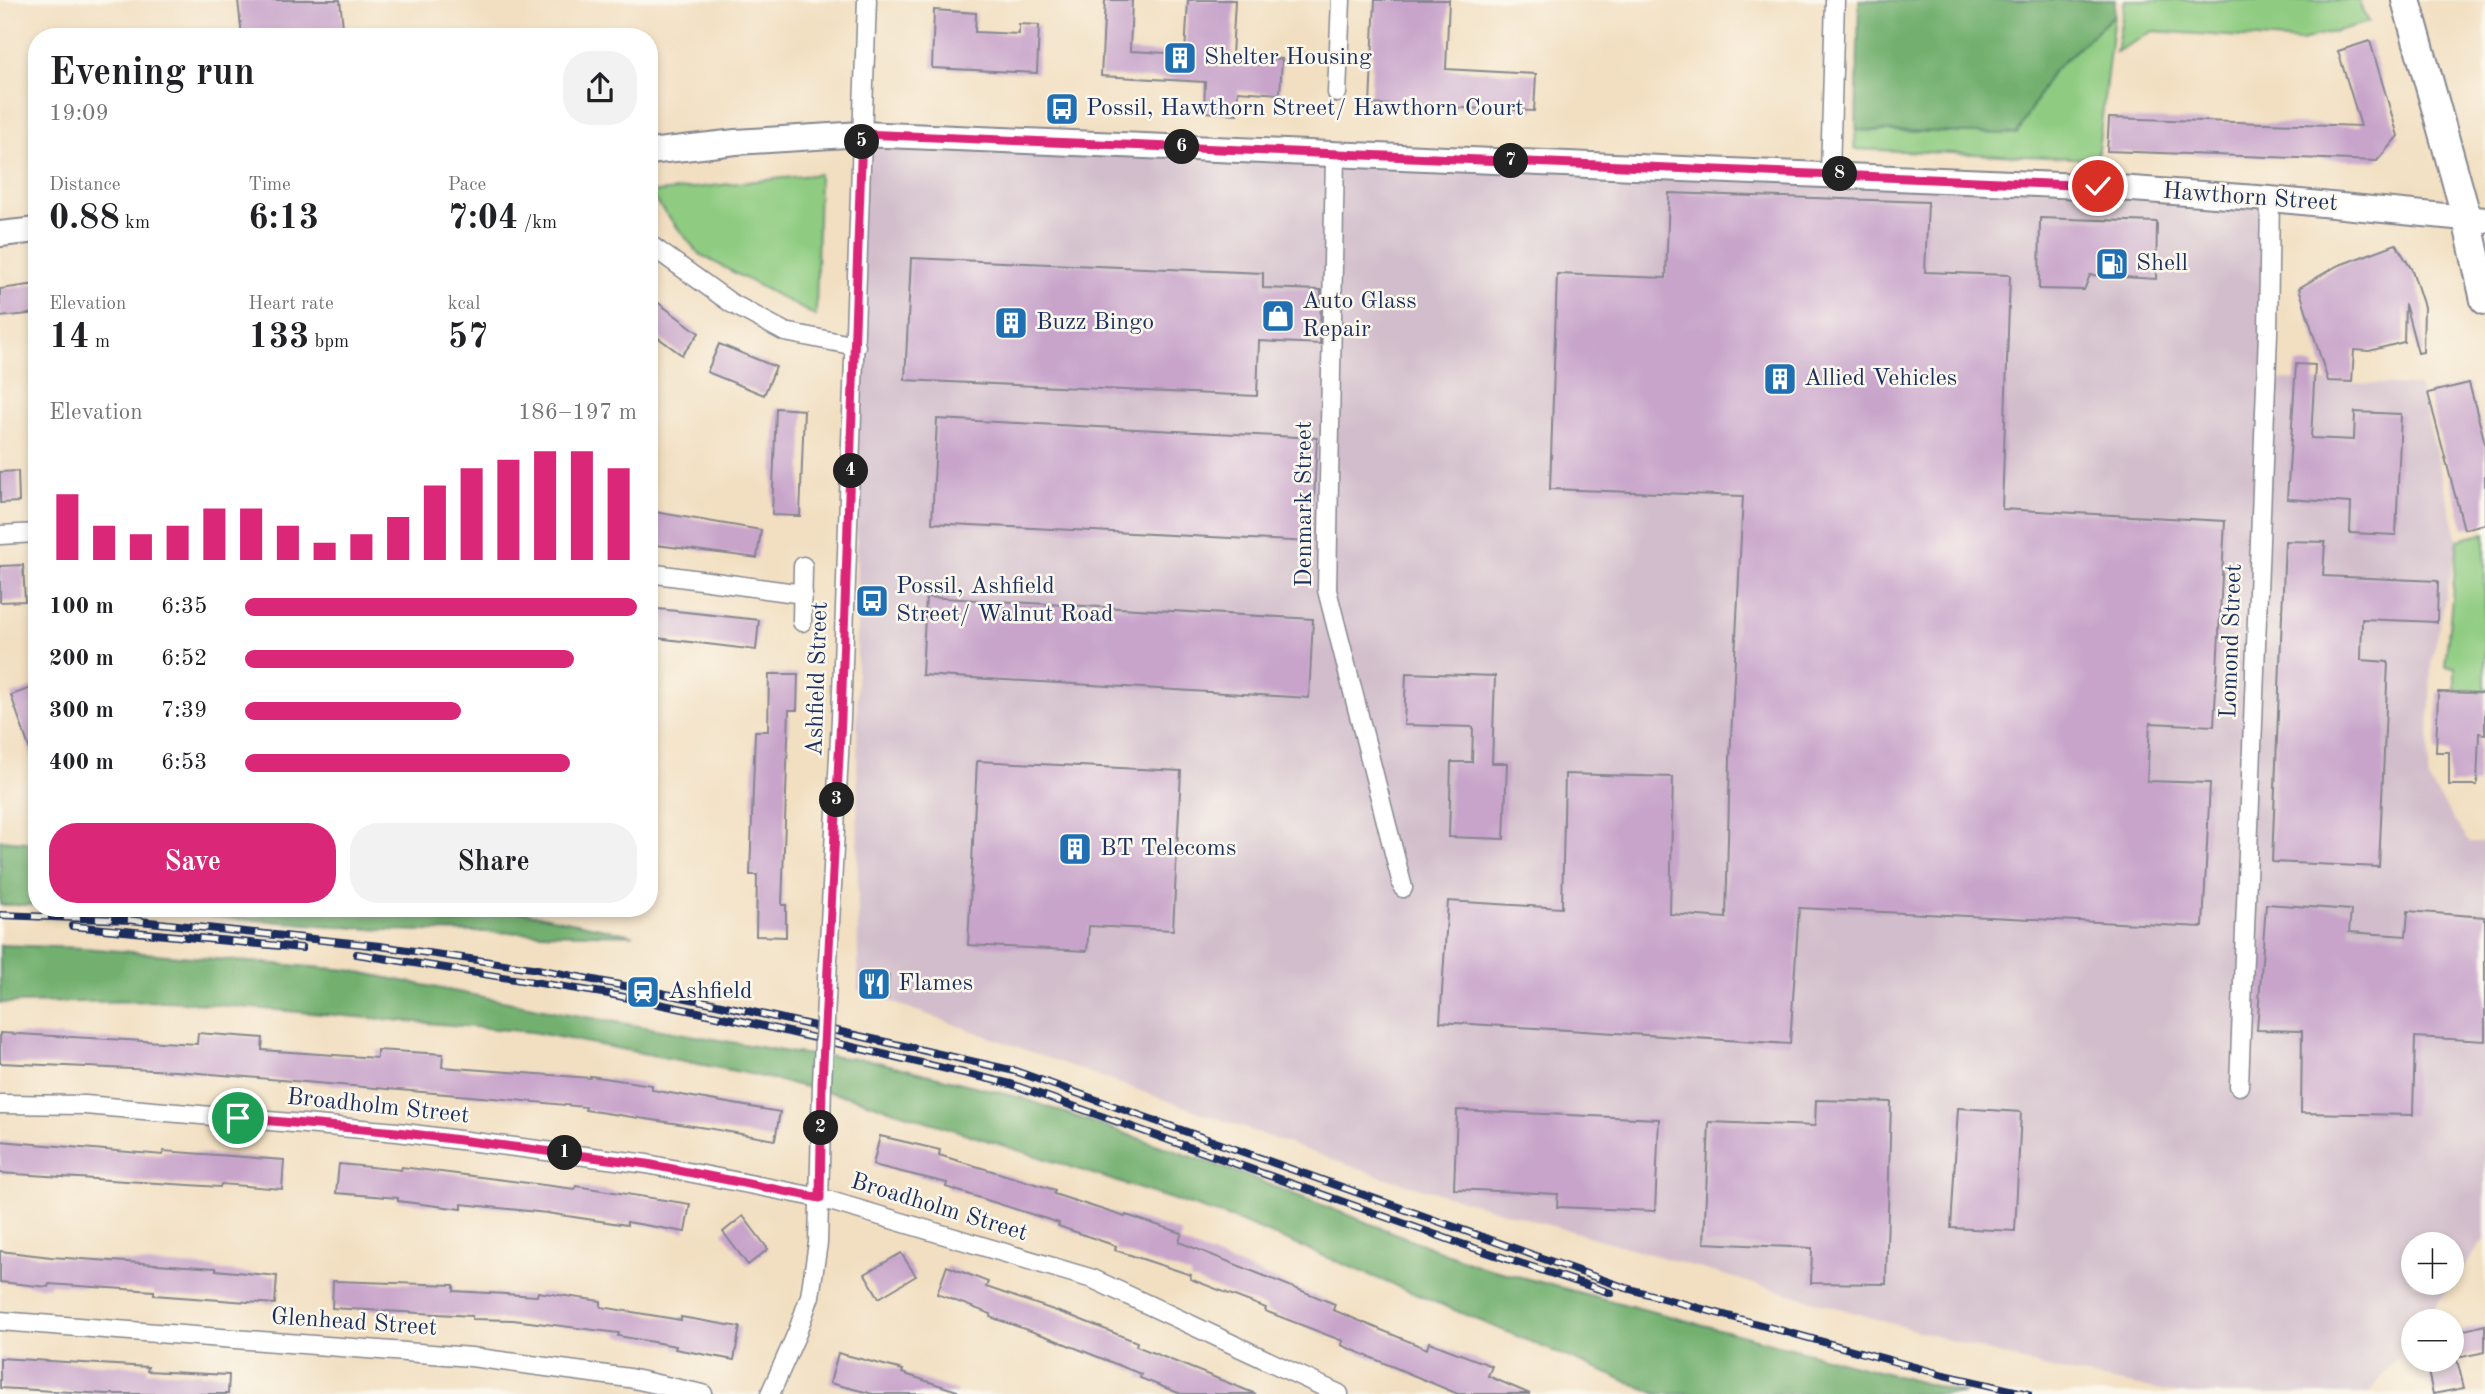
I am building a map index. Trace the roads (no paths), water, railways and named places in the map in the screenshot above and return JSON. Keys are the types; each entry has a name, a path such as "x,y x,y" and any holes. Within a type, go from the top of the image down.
{"main road":[{"path":"2411,1 2476,220 2485,300"},
{"name":"Hawthorn Street","path":"658,151 736,142 862,134 1830,173 2105,187 2270,198 2476,220"},
{"path":"0,234 28,231"}],"street":[{"name":"Ashfield Street","path":"770,1394 810,1296 818,1243 822,1083 841,732 867,0"},
{"path":"1337,93 1341,0"},
{"path":"1830,173 1835,0"},
{"name":"Denmark Street","path":"1335,154 1327,590 1403,888"},
{"name":"Lomond Street","path":"2239,1086 2268,333 2270,198"},
{"path":"658,250 731,303 785,332 856,346"},
{"path":"0,535 28,533"},
{"path":"802,622 803,566"},
{"path":"658,574 803,594"},
{"name":"Broadholm Street","path":"0,1104 85,1105 397,1132 647,1164 820,1198 1093,1279 1339,1394"},
{"name":"Glenhead Street","path":"0,1321 471,1357 629,1378 703,1394"}],"railway":[{"path":"0,915 28,916"},
{"path":"52,917 130,920 380,946 532,968 712,1003 1015,1071 1626,1288 1944,1375 2028,1394"},
{"path":"72,926 302,948"},
{"path":"357,954 609,994 742,1021 1011,1084 1459,1243 1611,1293"}],"place":[{"name":"Shelter Housing","path":"1180,58"},
{"name":"Possil, Hawthorn Street/ Hawthorn Court","path":"1062,109"},
{"name":"Shell","path":"2112,264"},
{"name":"Auto Glass Repair","path":"1278,316"},
{"name":"Buzz Bingo","path":"1011,323"},
{"name":"Allied Vehicles","path":"1780,379"},
{"name":"Possil, Ashfield Street/ Walnut Road","path":"872,601"},
{"name":"BT Telecoms","path":"1075,849"},
{"name":"Flames","path":"874,984"},
{"name":"Ashfield","path":"643,992"}]}
